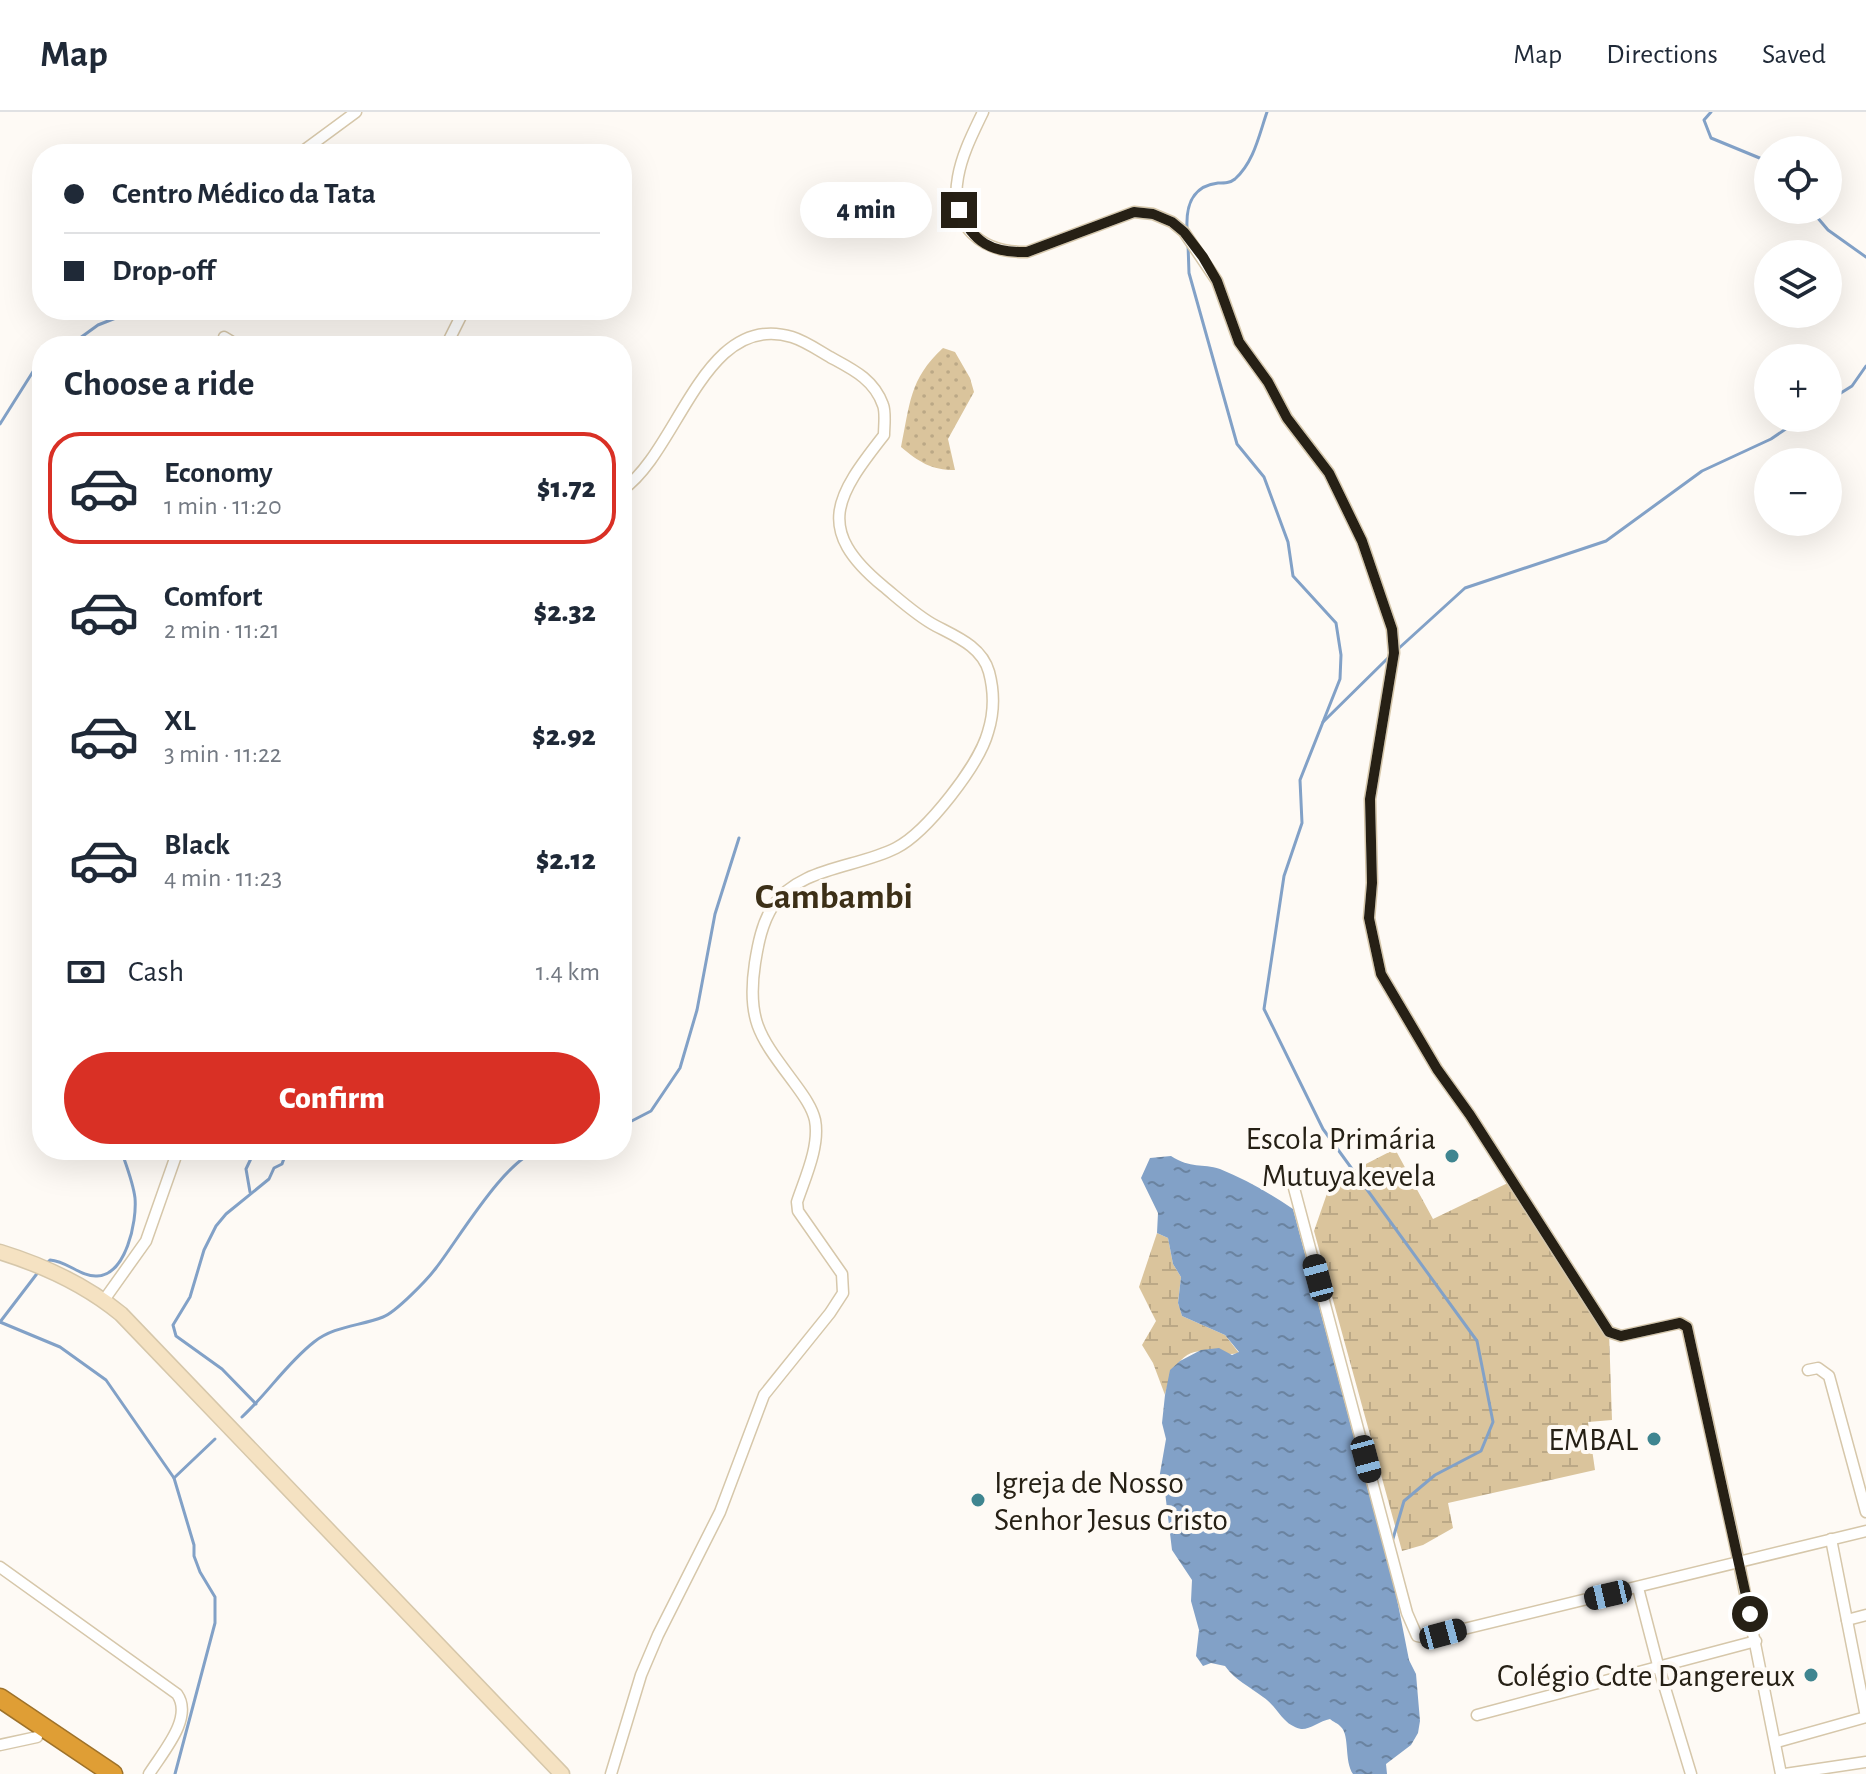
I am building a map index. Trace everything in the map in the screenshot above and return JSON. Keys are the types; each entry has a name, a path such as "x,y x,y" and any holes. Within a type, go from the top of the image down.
{"highway":[{"path":"0,1698 113,1774"},
{"path":"0,1711 92,1774"}],"street":[{"path":"313,144 356,112"},
{"path":"983,112 965,153 956,194 959,210 970,234 991,248 1008,253 1027,252 1134,212 1153,214 1172,222 1203,257 1217,281 1239,342 1268,382 1287,418 1329,473 1362,541 1392,629 1394,662 1372,772 1370,799 1372,883 1369,918 1381,974 1437,1069 1470,1115 1609,1332 1621,1336 1684,1324 1687,1327 1783,1774 1866,1762"},
{"path":"611,1774 652,1648 720,1512 764,1395 843,1293 842,1274 798,1211 797,1202 816,1124 806,1101 765,1043 752,1013 751,994 760,935 773,906 792,886 805,878 871,860 911,840 931,820 977,756 988,734 992,710 988,669 971,645 936,626 899,599 854,560 841,540 841,507 846,488 855,471 884,435 883,406 865,376 790,336 758,335 721,356 706,372 654,459 632,480"},
{"path":"104,1300 146,1241 174,1160"},
{"path":"1294,1188 1411,1628 1417,1636 1427,1638 1866,1531"},
{"path":"0,1252 26,1260 104,1300 203,1399 562,1774"},
{"path":"1808,1370 1818,1368 1829,1376 1866,1512"},
{"path":"1777,1742 1866,1717 1831,1539"},
{"path":"0,1567 177,1694 183,1705 181,1721 149,1774"},
{"path":"1638,1588 1691,1774"},
{"path":"1847,1620 1866,1615"},
{"path":"1477,1715 1756,1641"},
{"path":"0,1745 37,1737"}],"green space":[{"path":"943,348 955,352 974,392 948,439 955,470 926,464 901,447 917,382"},
{"path":"1395,1149 1433,1219 1512,1181 1609,1332 1612,1420 1588,1422 1595,1470 1448,1503 1453,1528 1423,1545 1402,1551 1314,1231 1331,1182"},
{"path":"1157,1233 1168,1238 1173,1264 1181,1277 1178,1303 1182,1316 1225,1335 1239,1353 1197,1351 1189,1354 1177,1364 1165,1395 1153,1363 1142,1345 1156,1321 1139,1287"}],"water":[{"path":"1171,1156 1185,1163 1214,1167 1229,1173 1293,1209 1396,1594 1409,1660 1416,1674 1420,1721 1418,1733 1411,1745 1386,1764 1387,1774 1353,1774 1344,1731 1338,1724 1330,1719 1304,1729 1295,1727 1225,1666 1211,1663 1203,1666 1196,1656 1199,1630 1191,1601 1192,1580 1172,1550 1165,1492 1159,1479 1166,1439 1162,1423 1165,1395 1170,1370 1180,1361 1201,1350 1219,1348 1232,1355 1239,1352 1225,1335 1182,1316 1178,1303 1181,1277 1173,1264 1168,1238 1157,1233 1158,1213 1141,1178 1150,1158"}],"waterway":[{"path":"1187,228 1190,204 1197,192 1209,185 1233,180 1247,165 1267,112"},
{"path":"1711,112 1704,120 1711,138 1754,156"},
{"path":"1823,224 1866,257"},
{"path":"1188,244 1189,273 1237,444 1264,477 1288,542 1293,576 1336,623 1341,655 1340,679 1300,780 1302,823 1284,876 1264,1009 1323,1129 1477,1341 1493,1422 1481,1451 1435,1475 1404,1501 1392,1542"},
{"path":"83,336 111,320"},
{"path":"1842,392 1852,386 1866,366"},
{"path":"0,424 32,373"},
{"path":"1398,649 1465,588 1606,541 1702,471 1781,432"},
{"path":"1323,722 1389,657"},
{"path":"632,1121 651,1111 680,1068 697,1010 715,914 739,838"},
{"path":"47,1263 56,1261 91,1276 107,1273 115,1267 128,1246 134,1220 135,1198 124,1160"},
{"path":"250,1160 246,1169 250,1192"},
{"path":"256,1404 222,1369 176,1336 173,1325 190,1297 204,1250 216,1226 269,1179 274,1168 283,1160"},
{"path":"242,1417 314,1342 339,1329 383,1317 403,1302 436,1268 498,1183 522,1160"},
{"path":"0,1322 39,1271"},
{"path":"0,1322 60,1347 106,1380 174,1478 194,1545 194,1556 215,1597 215,1623 175,1774"},
{"path":"174,1478 215,1439"}],"place":[{"name":"Escola Primária Mutuyakevela","path":"1452,1156"},
{"name":"EMBAL","path":"1654,1439"},
{"name":"Igreja de Nosso Senhor Jesus Cristo","path":"978,1500"},
{"name":"Colégio Cdte Dangereux","path":"1811,1675"}],"district":[{"name":"Cambambi","path":"834,895"}],"route":[{"path":"959,210 970,234 991,248 1008,253 1027,252 1134,212 1153,214 1172,222 1203,257 1217,281 1239,342 1268,382 1287,418 1329,473 1362,541 1392,629 1394,662 1372,772 1370,799 1372,883 1369,918 1381,974 1437,1069 1470,1115 1609,1332 1621,1336 1680,1323 1687,1327 1750,1614"}]}
